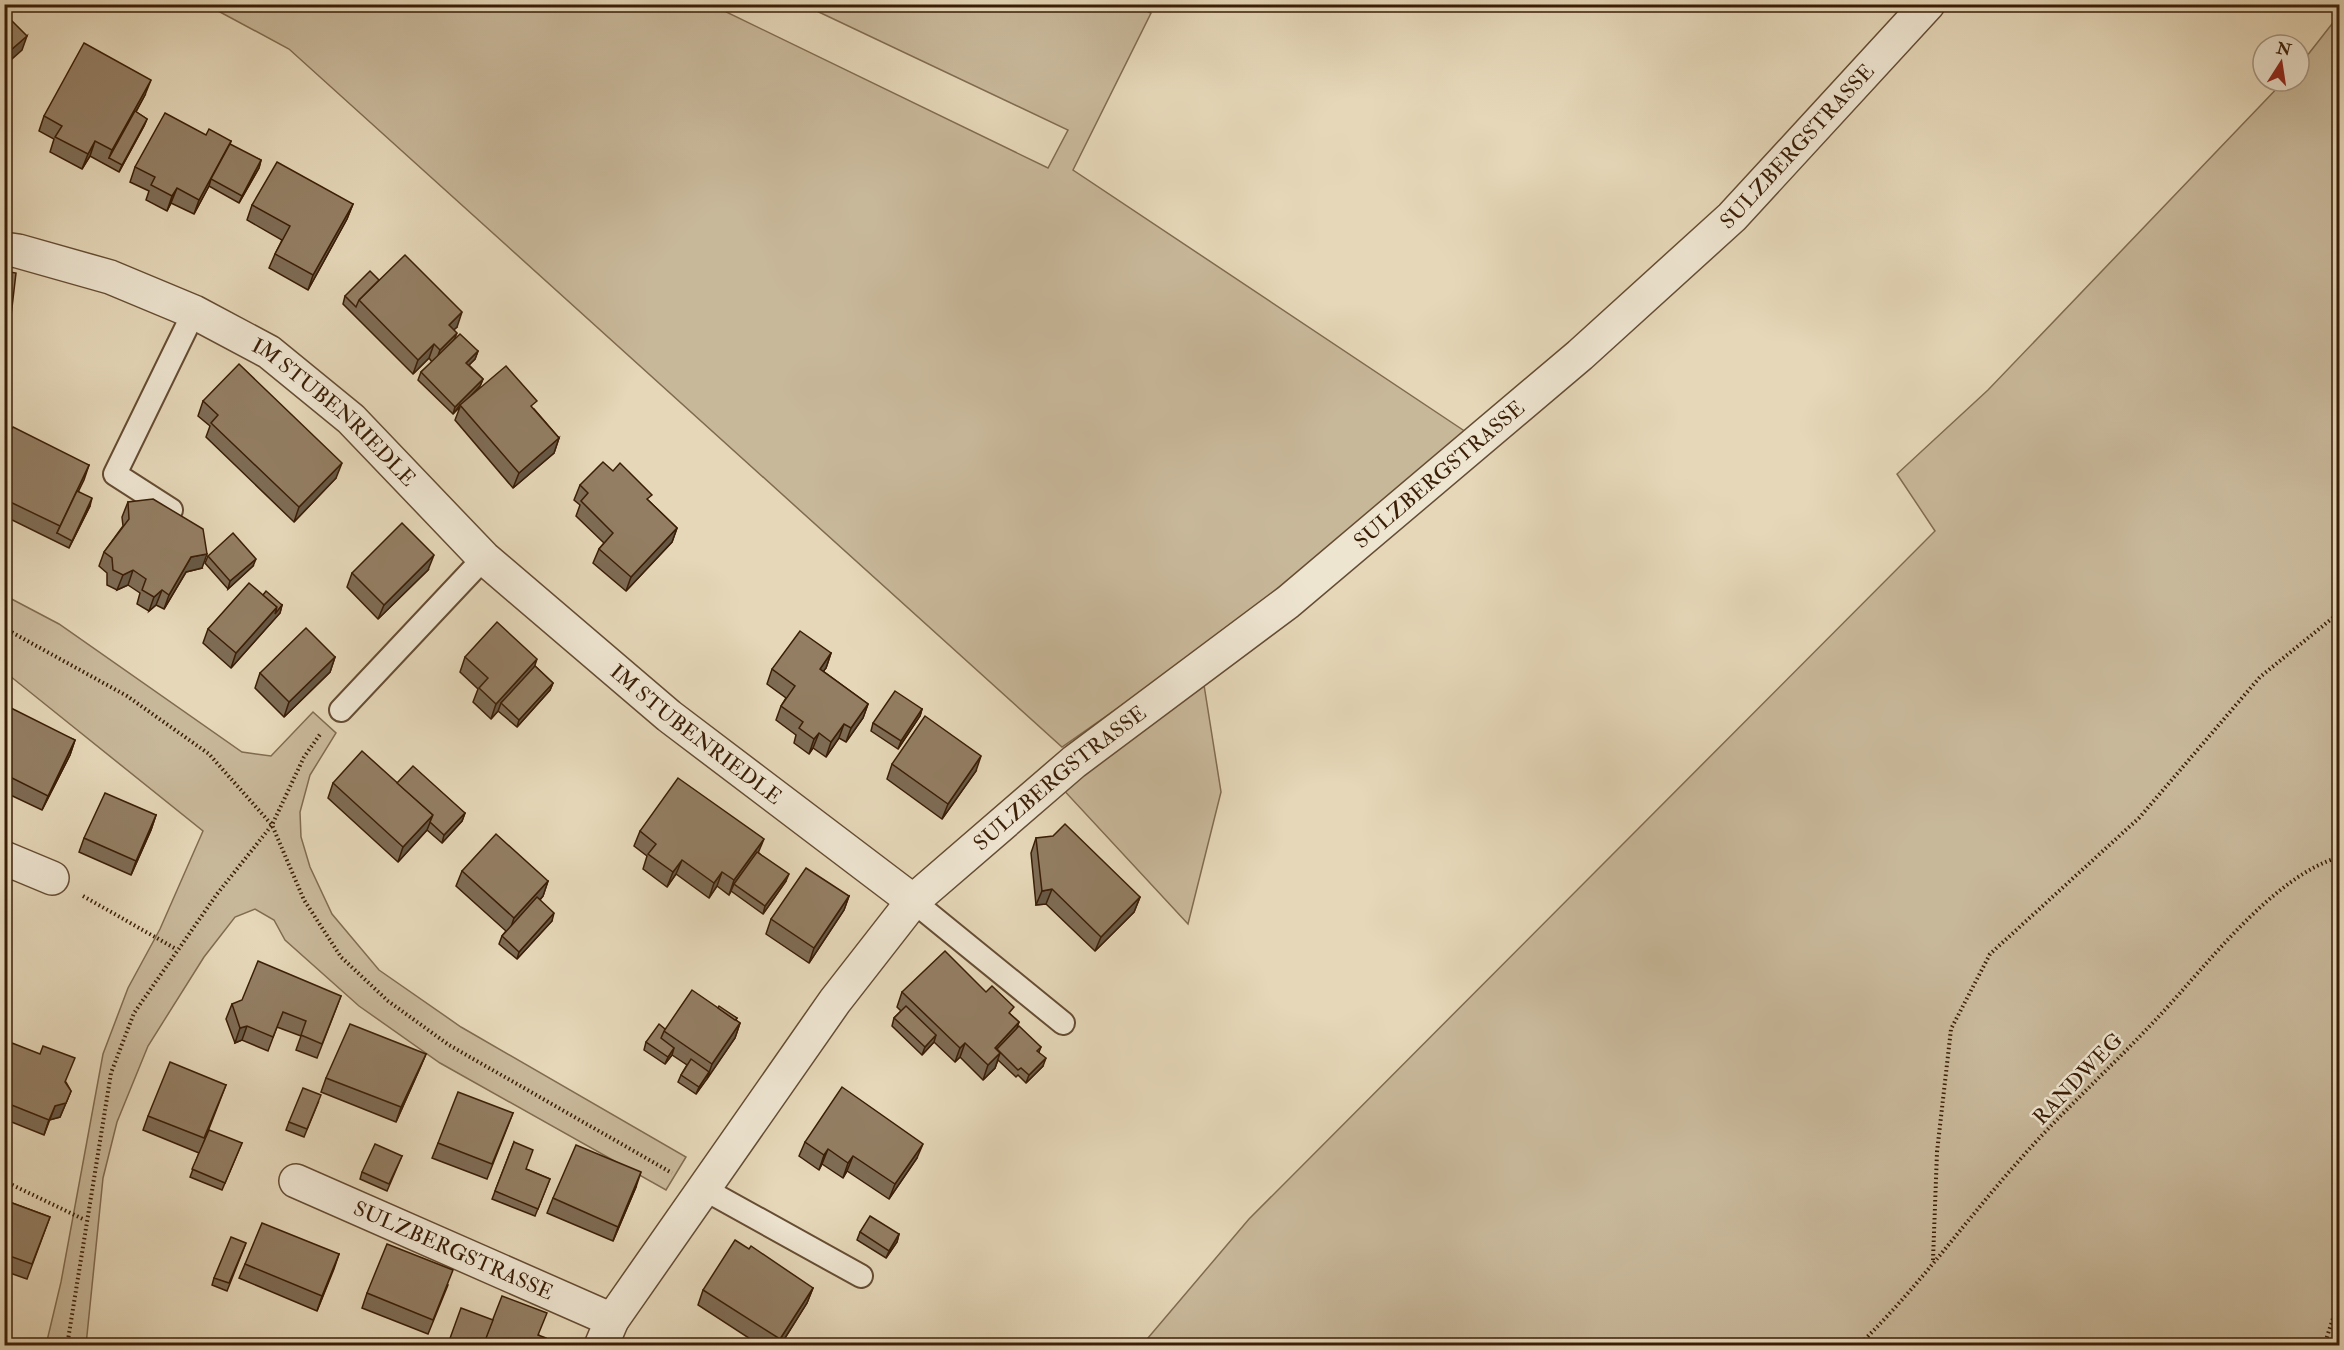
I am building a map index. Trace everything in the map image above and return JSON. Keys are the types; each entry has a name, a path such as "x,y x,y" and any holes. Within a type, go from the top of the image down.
{"street":[{"name":"SULZBERGSTRASSE","path":"296,1182 606,1333 835,1000 914,901 1074,762 1288,603 1580,355 1732,217 1928,4"},
{"name":"IM STUBENRIEDLE","path":"4,249 18,250 110,277 194,312 269,352 351,418 484,558 669,716 914,901"},
{"path":"4,858 52,878"}],"lane":[{"path":"171,510 116,474 194,312"},
{"path":"341,710 484,558"},
{"path":"914,901 1062,1023"},
{"path":"704,1190 861,1276"}],"path":[{"path":"1934,1260 1937,1152 1951,1029 1990,954 2139,818 2260,677 2340,612"},
{"path":"4,628 127,696 209,754 272,825 304,900 341,957 388,1001 449,1045 672,1173"},
{"path":"67,1346 85,1220 111,1073 134,1013 176,949 272,825 304,758 318,735 341,710"},
{"name":"RANDWEG","path":"1858,1346 1899,1306 1934,1260 2017,1162 2147,1030 2266,901 2324,861 2340,857"},
{"path":"52,878 176,949"},
{"path":"4,1181 85,1220"},
{"path":"2324,1346 2340,1297"}],"shaded area":[{"path":"207,5 712,5 1048,168 1068,130 804,5 1133,5 1151,13 1073,170 1469,434 1291,587 1062,747 289,49"},
{"path":"2339,15 2339,1345 1142,1345 1249,1219 1935,531 1897,474 1988,390 2273,93 2311,93 2311,51"},
{"path":"4,595 59,624 242,752 271,756 313,712 336,733 310,775 300,812 301,837 310,867 332,914 379,970 461,1027 686,1157 666,1190 440,1063 359,1006 285,940 274,920 255,909 235,917 204,957 148,1046 117,1122 103,1178 86,1345 46,1345 61,1282 103,1054 128,988 160,929 203,831 5,672"},
{"path":"1204,685 1221,792 1188,924 1058,784"}],"building":[{"path":"4,13 27,36 4,56"},
{"path":"84,43 151,80 112,150 95,141 88,154 55,137 62,126 44,116"},
{"path":"135,111 147,119 122,165 109,158"},
{"path":"165,113 206,135 209,129 231,141 199,200 177,188 172,196 151,185 155,177 135,167"},
{"path":"230,144 261,160 242,196 211,179"},
{"path":"277,162 353,204 313,275 275,254 290,226 252,205"},
{"path":"405,255 462,312 449,325 457,333 440,350 434,344 418,360 359,300"},
{"path":"4,271 16,273 11,316 4,315"},
{"path":"370,271 379,280 359,300 356,307 345,296"},
{"path":"460,334 478,351 466,363 483,379 455,407 421,372"},
{"path":"239,364 342,463 299,507 211,423 218,415 203,401"},
{"path":"506,366 537,401 531,406 559,438 519,473 460,405"},
{"path":"13,427 89,465 60,526 4,499 4,444"},
{"path":"603,462 613,471 620,463 652,495 647,499 677,528 631,577 599,549 613,533 581,501 588,493 580,485"},
{"path":"77,491 92,498 72,541 57,533"},
{"path":"153,499 203,529 207,554 191,557 169,595 162,590 154,597 142,590 146,579 133,570 123,575 113,570 112,558 104,552 129,519 128,502"},
{"path":"402,523 434,555 384,605 352,573"},
{"path":"233,533 256,559 230,581 208,556"},
{"path":"249,583 277,607 236,653 208,629"},
{"path":"266,591 282,605 275,614 277,607 263,595"},
{"path":"497,622 537,659 496,704 479,688 488,678 465,657"},
{"path":"306,628 335,657 289,702 260,673"},
{"path":"800,631 831,653 820,669 868,704 851,728 844,724 831,742 819,733 814,739 799,728 803,722 781,706 795,686 772,669"},
{"path":"535,666 553,683 519,720 501,703"},
{"path":"895,691 922,709 901,741 873,723"},
{"path":"7,706 75,740 48,796 4,774 4,711"},
{"path":"925,716 981,756 948,804 892,764"},
{"path":"362,751 433,815 403,847 333,783"},
{"path":"413,766 465,813 444,835 430,822 433,815 397,783"},
{"path":"678,778 764,839 734,880 722,872 714,883 682,860 673,872 648,854 656,844 640,831"},
{"path":"105,793 156,815 136,861 84,838"},
{"path":"1065,824 1140,897 1101,937 1052,889 1042,891 1036,838 1053,836"},
{"path":"496,834 548,881 514,918 462,871"},
{"path":"757,852 789,874 765,906 734,884"},
{"path":"806,868 849,896 814,948 771,919"},
{"path":"537,897 554,913 519,952 502,936"},
{"path":"945,951 986,992 992,986 1014,1007 1009,1013 1019,1022 995,1048 1000,1053 988,1065 965,1043 960,1048 902,992"},
{"path":"258,961 341,996 322,1044 301,1035 306,1021 283,1012 273,1037 247,1026 240,1028 232,1004 242,1000"},
{"path":"692,990 740,1023 712,1064 664,1031"},
{"path":"719,1006 737,1018 735,1020 718,1008"},
{"path":"906,1006 936,1035 925,1047 894,1018"},
{"path":"350,1024 426,1054 401,1107 326,1078"},
{"path":"659,1024 665,1029 661,1038 674,1048 668,1057 646,1042"},
{"path":"1019,1026 1041,1047 1037,1051 1046,1058 1029,1075 1021,1068 1018,1070 997,1049"},
{"path":"12,1043 40,1054 43,1046 75,1058 65,1082 71,1091 66,1103 55,1106 49,1120 4,1102 4,1062"},
{"path":"691,1059 709,1072 699,1087 681,1075"},
{"path":"170,1062 226,1085 204,1138 148,1116"},
{"path":"842,1087 923,1144 895,1184 853,1156 848,1163 828,1149 824,1155 805,1142"},
{"path":"303,1088 321,1095 307,1129 289,1122"},
{"path":"458,1092 513,1113 492,1164 438,1143"},
{"path":"209,1130 242,1143 225,1183 192,1169"},
{"path":"514,1142 533,1150 526,1169 550,1179 538,1209 495,1191"},
{"path":"375,1144 402,1156 389,1184 362,1172"},
{"path":"576,1145 641,1172 618,1227 553,1198"},
{"path":"4,1200 50,1217 32,1264 4,1254"},
{"path":"870,1216 899,1234 889,1251 860,1232"},
{"path":"262,1223 339,1254 322,1296 245,1264"},
{"path":"231,1237 246,1243 229,1283 214,1278"},
{"path":"735,1240 749,1249 751,1246 813,1288 780,1339 703,1290"},
{"path":"387,1244 453,1270 433,1320 367,1293"},
{"path":"502,1296 547,1313 538,1335 546,1338 542,1346 493,1346 484,1342"},
{"path":"461,1308 493,1320 483,1346 461,1346 449,1341"}]}
